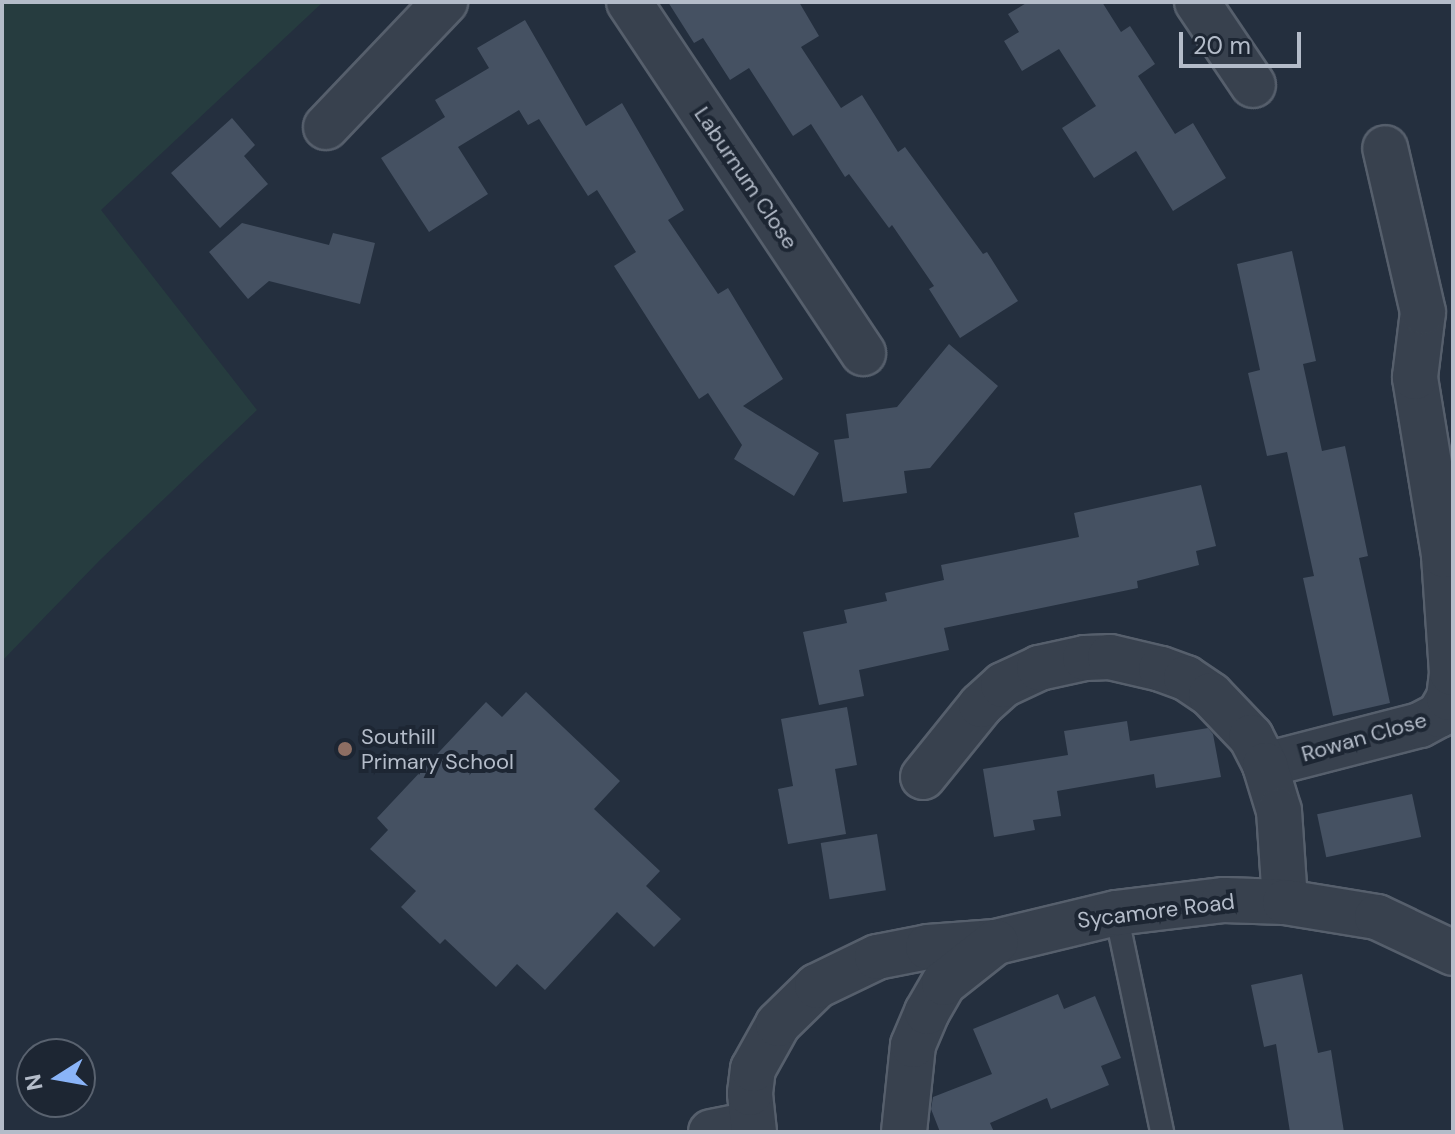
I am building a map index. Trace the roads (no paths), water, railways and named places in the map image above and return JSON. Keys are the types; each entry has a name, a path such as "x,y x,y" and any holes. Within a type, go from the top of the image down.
{"street":[{"path":"326,127 445,2"},
{"name":"Laburnum Close","path":"629,2 863,353"},
{"path":"1197,2 1253,85"},
{"name":"Rowan Close","path":"1265,765 1420,725 1439,715 1449,698 1452,673 1444,555 1415,377 1438,307 1385,148"},
{"path":"923,777 981,705 1003,685 1039,668 1085,658 1136,661 1186,678 1233,716 1251,737 1265,765 1279,811 1285,902"},
{"name":"Sycamore Road","path":"739,1129 753,1069 778,1024 817,986 877,957 928,947 996,942 1116,913 1224,900 1285,902 1377,917 1453,953"},
{"name":"Sycamore Road","path":"904,1132 913,1045 927,1012 944,983 996,942"}],"lane":[{"path":"1116,913 1162,1132"}],"place":[{"name":"Southill Primary School","path":"345,749"}]}
